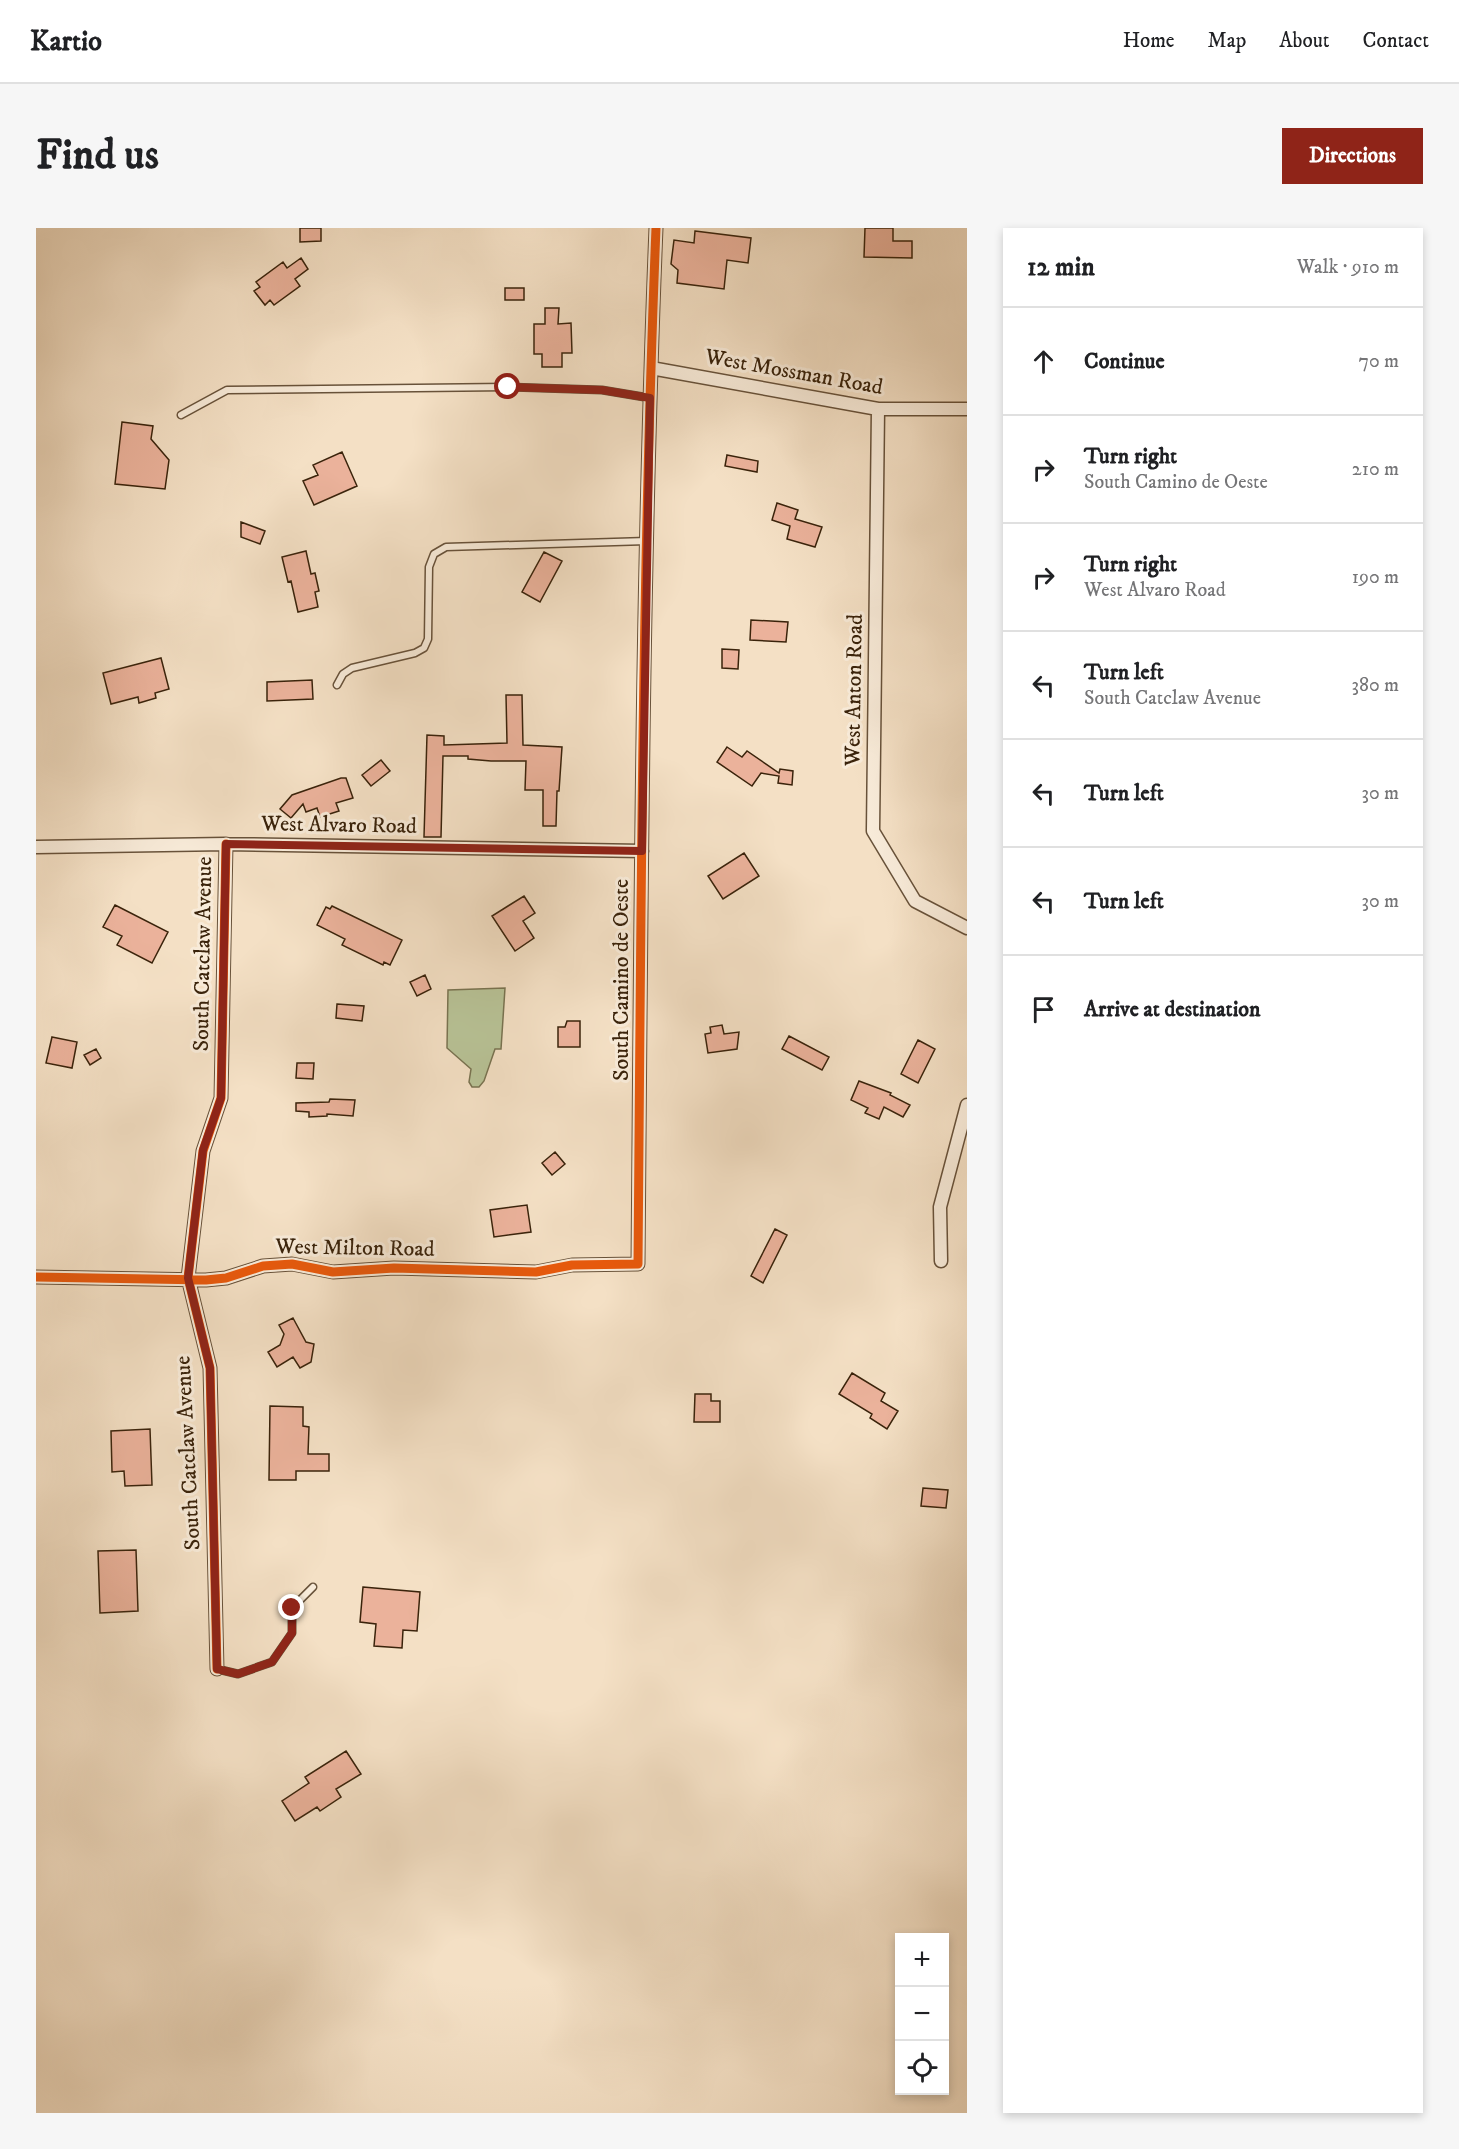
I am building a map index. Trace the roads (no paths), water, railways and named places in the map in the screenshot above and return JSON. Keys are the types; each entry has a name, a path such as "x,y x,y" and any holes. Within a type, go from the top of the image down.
{"street":[{"name":"South Camino de Oeste","path":"638,1264 647,540 656,228"},
{"name":"West Mossman Road","path":"651,368 878,409 967,409"},
{"name":"West Anton Road","path":"878,409 873,831 915,901 967,928"},
{"name":"West Alvaro Road","path":"36,846 226,844 642,851"},
{"name":"South Catclaw Avenue","path":"217,1669 210,1368 188,1278 203,1150 221,1098 226,844"},
{"path":"941,1261 940,1207 967,1106"},
{"name":"West Milton Road","path":"36,1277 206,1280 226,1278 263,1266 292,1264 333,1272 394,1268 536,1272 572,1265 638,1264"}],"lane":[{"path":"181,415 227,390 508,387 602,390 650,398"},
{"path":"338,686 343,674 352,668 416,653 424,648 428,639 429,567 434,554 446,546 647,540"},
{"path":"217,1669 238,1674 272,1662 292,1633 292,1608 313,1587"}]}
